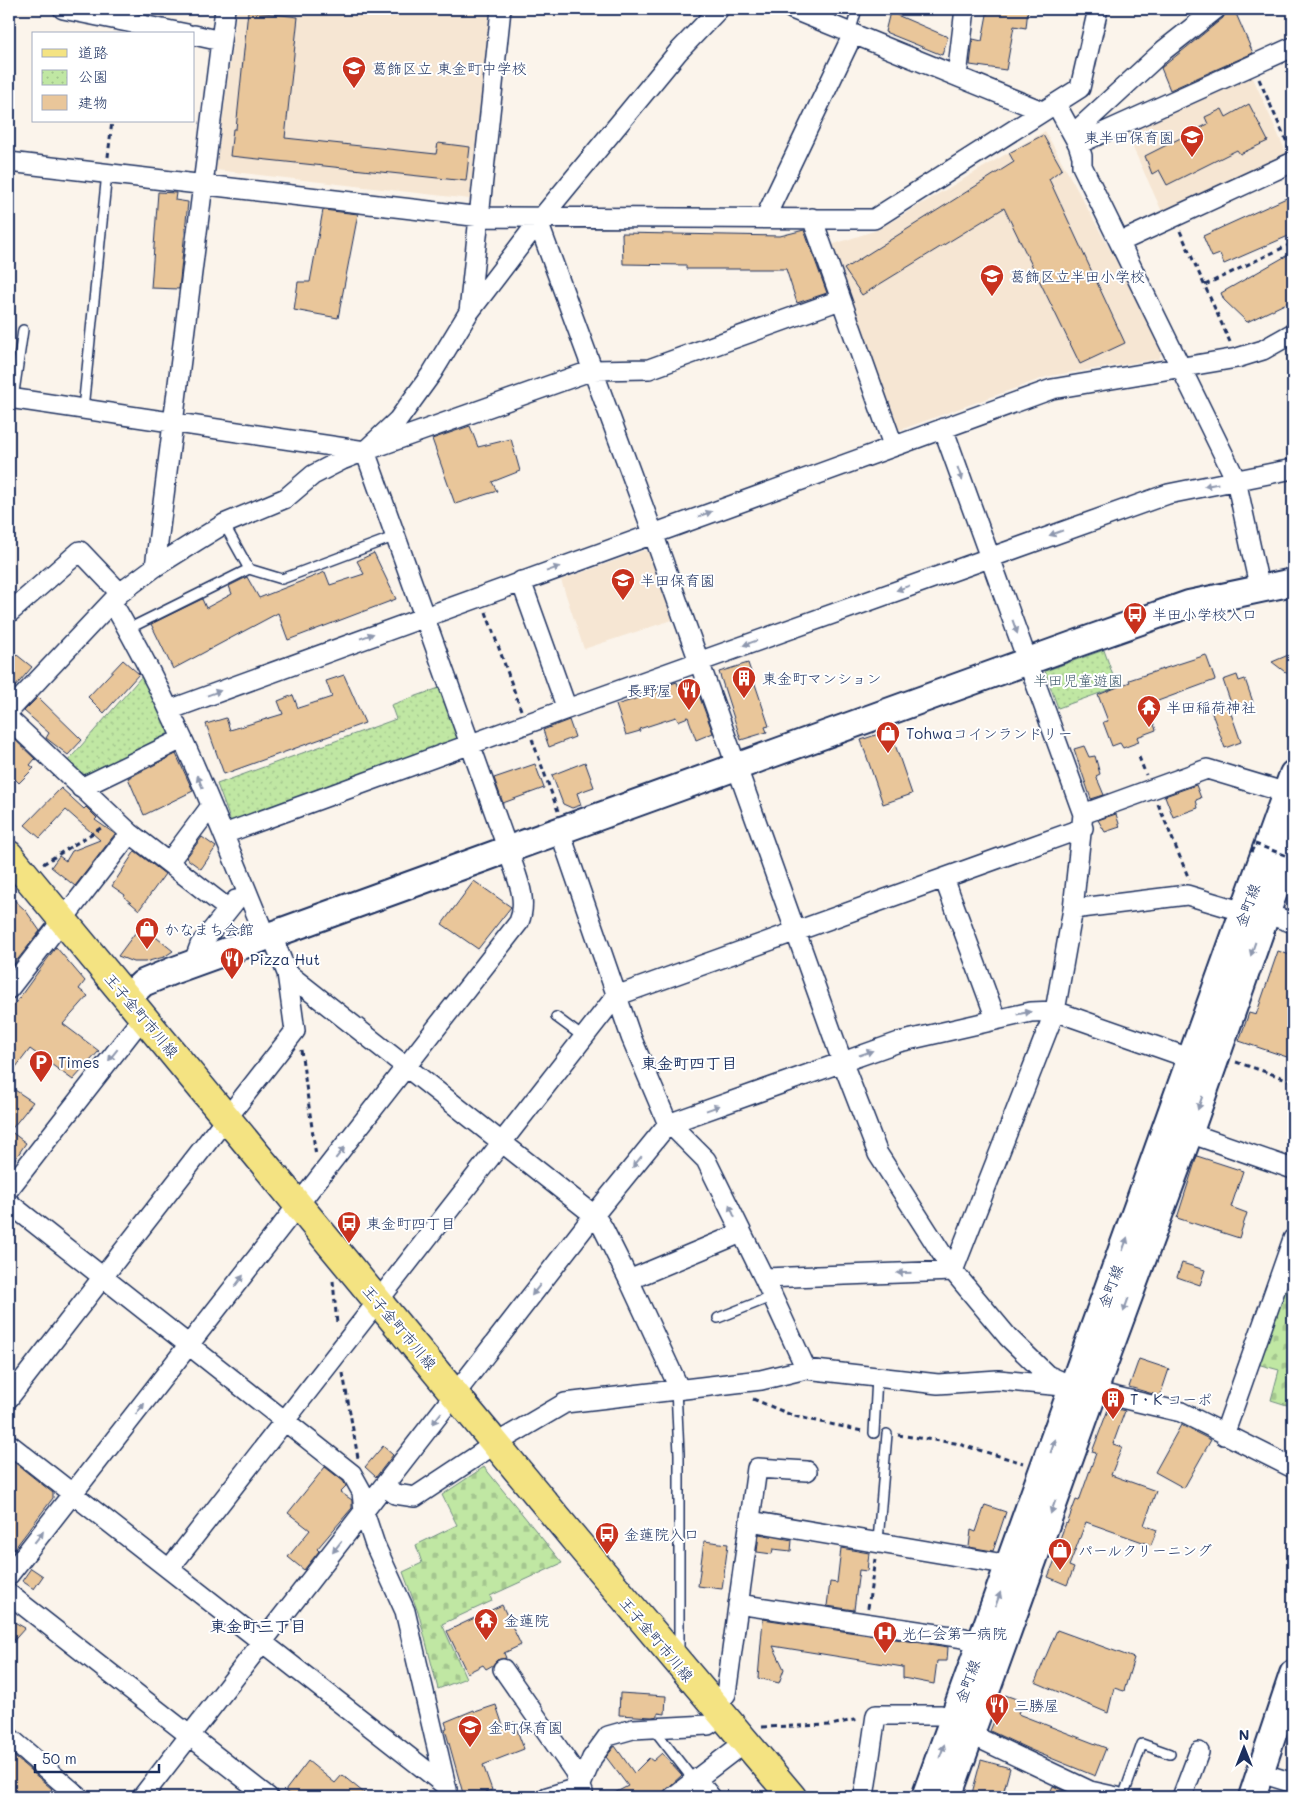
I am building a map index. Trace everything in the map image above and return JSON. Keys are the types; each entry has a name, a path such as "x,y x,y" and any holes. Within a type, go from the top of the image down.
{"main road":[{"path":"135,1007 143,984 194,964 1189,604 1293,582"},
{"name":"金町線","path":"925,1797 961,1729 1179,1130 1255,912 1290,784"},
{"name":"金町線","path":"1255,912 1293,838"},
{"name":"王子金町市川線","path":"9,855 679,1665 718,1710 750,1735 792,1797"},
{"name":"金町線","path":"948,1797 961,1729 981,1645 1010,1565 1084,1389"},
{"path":"1256,1785 1291,1688"}],"street":[{"path":"63,9 177,32"},
{"path":"155,567 225,9"},
{"path":"469,312 481,217 501,9"},
{"path":"365,451 398,420 454,340 469,312 540,220 678,52 718,9"},
{"path":"792,9 957,76 1049,108 1076,139 1082,156 1082,166 1236,480 1260,590"},
{"path":"957,76 965,9"},
{"path":"9,162 481,217 540,220 874,219 1080,88 1098,9"},
{"path":"1076,139 1164,50 1216,9"},
{"path":"765,218 851,33"},
{"path":"195,35 221,41"},
{"path":"1076,139 1293,47"},
{"path":"1120,242 1293,162"},
{"path":"812,218 893,445"},
{"path":"540,220 593,370 654,533 842,1061 878,1154 953,1272 1008,1337 1047,1375 1084,1389"},
{"path":"9,711 116,597 155,567 224,524 286,498 313,475 342,460 593,370 649,369 840,300"},
{"path":"169,710 425,615 1052,389 1237,358 1264,350 1293,334"},
{"path":"11,399 365,451"},
{"path":"943,428 1083,821 1073,909 1055,1011 953,1272"},
{"path":"9,1575 407,1067 519,922 524,911 523,899 508,850 365,451"},
{"path":"224,834 1168,494 1293,469"},
{"path":"9,613 80,551 116,597 128,629 182,739 224,834 247,892 287,973 295,1031 9,1398"},
{"path":"521,581 567,709"},
{"path":"9,719 130,832 227,908"},
{"path":"81,788 182,739"},
{"path":"169,1570 616,996 944,878 1083,821 1152,789 1207,769 1290,784"},
{"path":"169,862 211,806"},
{"path":"10,984 63,920 130,832"},
{"path":"560,832 630,1037 669,1124 706,1160 806,1369"},
{"path":"944,878 996,1019"},
{"path":"194,964 200,945 227,908 247,892"},
{"path":"1073,909 1175,895 1197,898 1293,923"},
{"path":"287,973 594,1215 603,1228 629,1280 677,1388"},
{"path":"9,1189 135,1007"},
{"path":"142,1797 594,1215 669,1124 899,1042 1031,1012 1055,1011 1204,1057"},
{"path":"1179,1130 1293,1169"},
{"path":"9,1203 352,1474 362,1492 364,1512 375,1545 405,1611 448,1792"},
{"path":"629,1280 741,1233"},
{"path":"1224,1434 1293,1239"},
{"path":"764,1278 953,1272"},
{"path":"384,1486 395,1494 415,1497 495,1444 565,1403 677,1388 761,1380 806,1369 938,1384 998,1380 1084,1389 1181,1412 1293,1468"},
{"path":"9,1444 263,1643 448,1792"},
{"path":"583,1792 592,1758 608,1736 619,1731 652,1727 708,1725 726,1694 757,1468 807,1471"},
{"path":"750,1522 878,1541 1010,1565"},
{"path":"9,1594 268,1797"},
{"path":"738,1604 964,1638 981,1645"},
{"path":"504,1669 574,1771 583,1792"},
{"path":"864,1797 876,1715 941,1715 961,1729 1096,1795 1116,1797"},
{"path":"673,1797 750,1735"},
{"path":"9,1737 79,1797"},
{"path":"1182,1797 1199,1752"},
{"path":"694,1781 711,1797"},
{"path":"1256,1785 1293,1783"},
{"path":"547,1797 583,1792"}],"lane":[{"path":"851,33 857,9"},
{"path":"83,409 107,173"},
{"path":"11,399 23,330"},
{"path":"224,524 248,568 282,579 396,536"},
{"path":"128,629 248,568"},
{"path":"556,1017 583,1037"},
{"path":"718,1318 771,1297"},
{"path":"874,1433 877,1378"},
{"path":"677,1388 679,1454 679,1665"},
{"path":"878,1541 887,1434"},
{"path":"652,1727 694,1781"},
{"path":"1123,1797 1142,1744 1170,1754"}],"path":[{"path":"1252,65 1293,155"},
{"path":"107,173 112,122"},
{"path":"1173,217 1237,358"},
{"path":"1205,285 1293,243"},
{"path":"1139,757 1197,898"},
{"path":"40,866 51,857 99,830 111,815"},
{"path":"1251,852 1255,844 1293,858"},
{"path":"295,1031 299,1036 320,1178"},
{"path":"1204,1057 1293,1081"},
{"path":"333,1275 340,1350 359,1460"},
{"path":"866,1624 878,1541"},
{"path":"750,1735 831,1724 876,1715"}],"shaded area":[{"name":"葛飾区立 東金町中学校","path":"237,9 490,9 470,199 216,170"},
{"path":"1250,71 1289,159 1164,216 1124,128"},
{"name":"葛飾区立半田小学校","path":"1045,131 1164,348 1159,359 1049,376 900,430 894,427 831,245 877,230"},
{"path":"645,550 651,553 675,619 584,649 561,580"}],"green space":[{"name":"半田児童遊園","path":"1104,650 1117,687 1058,708 1045,671"},
{"path":"142,676 169,732 150,748 85,775 67,762"},
{"path":"442,687 461,739 231,822 217,784 396,719 391,705"},
{"path":"1293,1260 1293,1407 1271,1400 1279,1370 1257,1364"},
{"path":"484,1467 562,1563 490,1596 492,1601 442,1624 466,1678 438,1689 419,1615 403,1572 422,1563 416,1545 457,1525 442,1495"}],"building":[{"path":"988,9 1028,9 1026,28 1014,26 1006,70 970,65 973,39 982,41"},
{"path":"1227,9 1234,9 1253,53 1170,90 1161,68 1223,18"},
{"path":"248,11 298,17 285,138 436,154 438,143 470,147 466,181 230,156 233,129 236,129"},
{"path":"890,12 948,37 942,55 885,32"},
{"path":"1249,104 1268,141 1240,154 1237,150 1167,185 1159,170 1152,174 1145,156 1208,124 1205,117 1222,109 1226,117"},
{"path":"1043,135 1062,169 1049,179 1125,343 1080,364 1004,208 862,295 844,269 1014,162 1009,153"},
{"path":"158,192 176,193 175,200 188,202 179,289 151,288"},
{"path":"1293,195 1293,234 1224,264 1220,254 1212,257 1203,236"},
{"path":"323,210 358,214 338,318 294,310 298,282 310,282"},
{"path":"804,230 827,293 797,303 786,269 686,269 686,265 623,264 622,233 780,236"},
{"path":"1293,252 1293,300 1247,322 1224,300 1221,293"},
{"path":"470,426 478,447 511,439 520,471 492,482 497,491 455,504 432,439"},
{"path":"374,553 396,599 288,640 278,613 173,669 151,624 202,599 206,608 232,594 229,586 247,577 259,598 325,572 330,585 364,574 357,561"},
{"path":"1293,653 1293,678 1272,662"},
{"path":"17,655 32,667 9,694 9,663"},
{"path":"1206,655 1215,680 1147,705 1156,730 1137,737 1139,742 1123,748 1120,743 1112,746 1103,722 1108,721 1098,695 1130,682 1129,680"},
{"path":"123,660 139,674 104,713 88,697"},
{"name":"東金町マンション","path":"748,663 769,726 765,727 767,732 741,740 719,672"},
{"path":"344,675 365,723 224,774 206,724 226,718 230,730 283,714 278,701 293,695 298,708 332,697 326,681"},
{"path":"1237,675 1239,681 1245,679 1253,702 1233,709 1223,680"},
{"path":"677,682 680,691 696,687 713,733 696,740 688,717 678,721 676,717 626,735 616,705 665,690 664,686"},
{"path":"38,697 82,740 68,755 46,738 49,733 24,711"},
{"path":"1228,705 1241,742 1225,748 1211,711"},
{"path":"569,720 575,737 549,747 543,730"},
{"path":"890,730 912,794 883,804 861,740"},
{"path":"9,734 35,759 30,765 34,768 19,783 9,773"},
{"path":"1084,746 1089,757 1095,756 1100,774 1096,776 1104,795 1091,799 1074,749"},
{"path":"176,754 193,791 144,815 128,778"},
{"path":"585,762 594,787 577,793 581,805 572,808 563,804 552,775"},
{"path":"535,764 544,788 503,803 494,778"},
{"path":"1196,785 1201,798 1196,800 1198,808 1173,817 1165,796"},
{"path":"61,788 84,809 86,807 97,818 95,820 115,834 75,886 51,867 59,856 66,861 72,851 100,840 66,810 40,838 25,825"},
{"path":"1116,814 1120,827 1105,832 1098,820"},
{"path":"202,837 216,847 201,869 186,858"},
{"path":"135,851 165,874 139,910 124,897 125,895 112,886"},
{"path":"474,881 511,907 478,949 442,924"},
{"path":"9,895 26,911 40,931 11,968 9,966"},
{"path":"141,925 173,951 164,957 145,962 133,962 118,956"},
{"path":"56,947 85,981 79,989 88,996 63,1024 99,1051 73,1080 30,1049 9,1076 9,1012"},
{"path":"1278,951 1293,956 1293,1059 1239,1041 1249,1013 1256,1015"},
{"path":"9,1086 33,1102 10,1131 26,1143 9,1168"},
{"path":"1197,1156 1243,1171 1231,1207 1247,1213 1239,1238 1177,1218"},
{"path":"1182,1263 1205,1270 1200,1285 1177,1277"},
{"path":"1139,1359 1169,1369 1160,1396 1129,1387"},
{"path":"1109,1407 1125,1411 1113,1444 1122,1447 1111,1475 1156,1491 1144,1525 1157,1530 1151,1545 1086,1522 1069,1566 1074,1568 1067,1585 1048,1577 1057,1555 1054,1554 1066,1523 1076,1500 1079,1501 1096,1453 1092,1452"},
{"path":"1181,1425 1211,1440 1184,1488 1155,1472"},
{"path":"383,1446 393,1455 376,1477 365,1467"},
{"path":"9,1458 53,1493 53,1498 9,1556"},
{"path":"325,1467 343,1481 346,1486 340,1492 352,1500 352,1508 317,1549 319,1551 304,1570 288,1557 310,1530 288,1513"},
{"path":"985,1505 1006,1512 993,1551 969,1547 971,1530 976,1532"},
{"path":"759,1534 792,1540 791,1551 773,1549 772,1554 757,1552"},
{"path":"704,1541 728,1544 722,1589 698,1586"},
{"path":"841,1548 869,1553 867,1571 859,1570 854,1610 827,1606 830,1582 837,1583"},
{"path":"31,1568 43,1576 34,1589 22,1581"},
{"path":"502,1605 521,1645 504,1653 506,1658 497,1660 486,1669 483,1665 467,1673 447,1631"},
{"path":"9,1619 25,1628 9,1646"},
{"name":"光仁会第一病院","path":"763,1619 948,1647 947,1661 937,1661 934,1684 903,1678 903,1667 773,1646 784,1669 779,1683 758,1678"},
{"path":"1057,1630 1134,1658 1124,1691 1114,1688 1108,1713 1035,1682"},
{"path":"620,1693 666,1696 665,1714 658,1713 658,1716 652,1717 619,1715"},
{"path":"1005,1695 1022,1701 1018,1714 1106,1748 1095,1776 990,1731"},
{"path":"496,1705 503,1726 514,1722 524,1749 483,1765 492,1790 486,1792 487,1797 464,1797 445,1729 447,1728 445,1722 474,1710 475,1712"},
{"path":"615,1746 634,1773 649,1758 653,1761 662,1753 682,1775 658,1797 607,1797 628,1786 606,1757"},
{"path":"9,1752 52,1789 45,1797 9,1797"},
{"path":"981,1760 1010,1768 1002,1797 971,1797"},
{"path":"308,1761 335,1783 342,1775 369,1797 293,1797 285,1791"},
{"path":"1053,1786 1077,1797 1048,1797"}],"place":[{"name":"葛飾区立 東金町中学校","path":"354,89"},
{"name":"東半田保育園","path":"1192,158"},
{"name":"葛飾区立半田小学校","path":"992,297"},
{"name":"半田保育園","path":"623,601"},
{"name":"半田小学校入口","path":"1135,635"},
{"name":"東金町マンション","path":"744,699"},
{"name":"長野屋","path":"689,711"},
{"name":"半田稲荷神社","path":"1149,728"},
{"name":"Tohwaコインランドリー","path":"888,754"},
{"name":"かなまち会館","path":"147,950"},
{"name":"Pizza Hut","path":"232,980"},
{"name":"Times","path":"41,1083"},
{"name":"東金町四丁目","path":"349,1244"},
{"name":"T・K コーポ","path":"1113,1420"},
{"name":"金蓮院入口","path":"607,1555"},
{"name":"パールクリーニング","path":"1060,1571"},
{"name":"金蓮院","path":"486,1641"},
{"name":"光仁会第一病院","path":"885,1654"},
{"name":"三勝屋","path":"997,1726"},
{"name":"金町保育園","path":"470,1748"}],"district":[{"name":"東金町四丁目","path":"689,1062"},
{"name":"東金町三丁目","path":"258,1625"}]}
